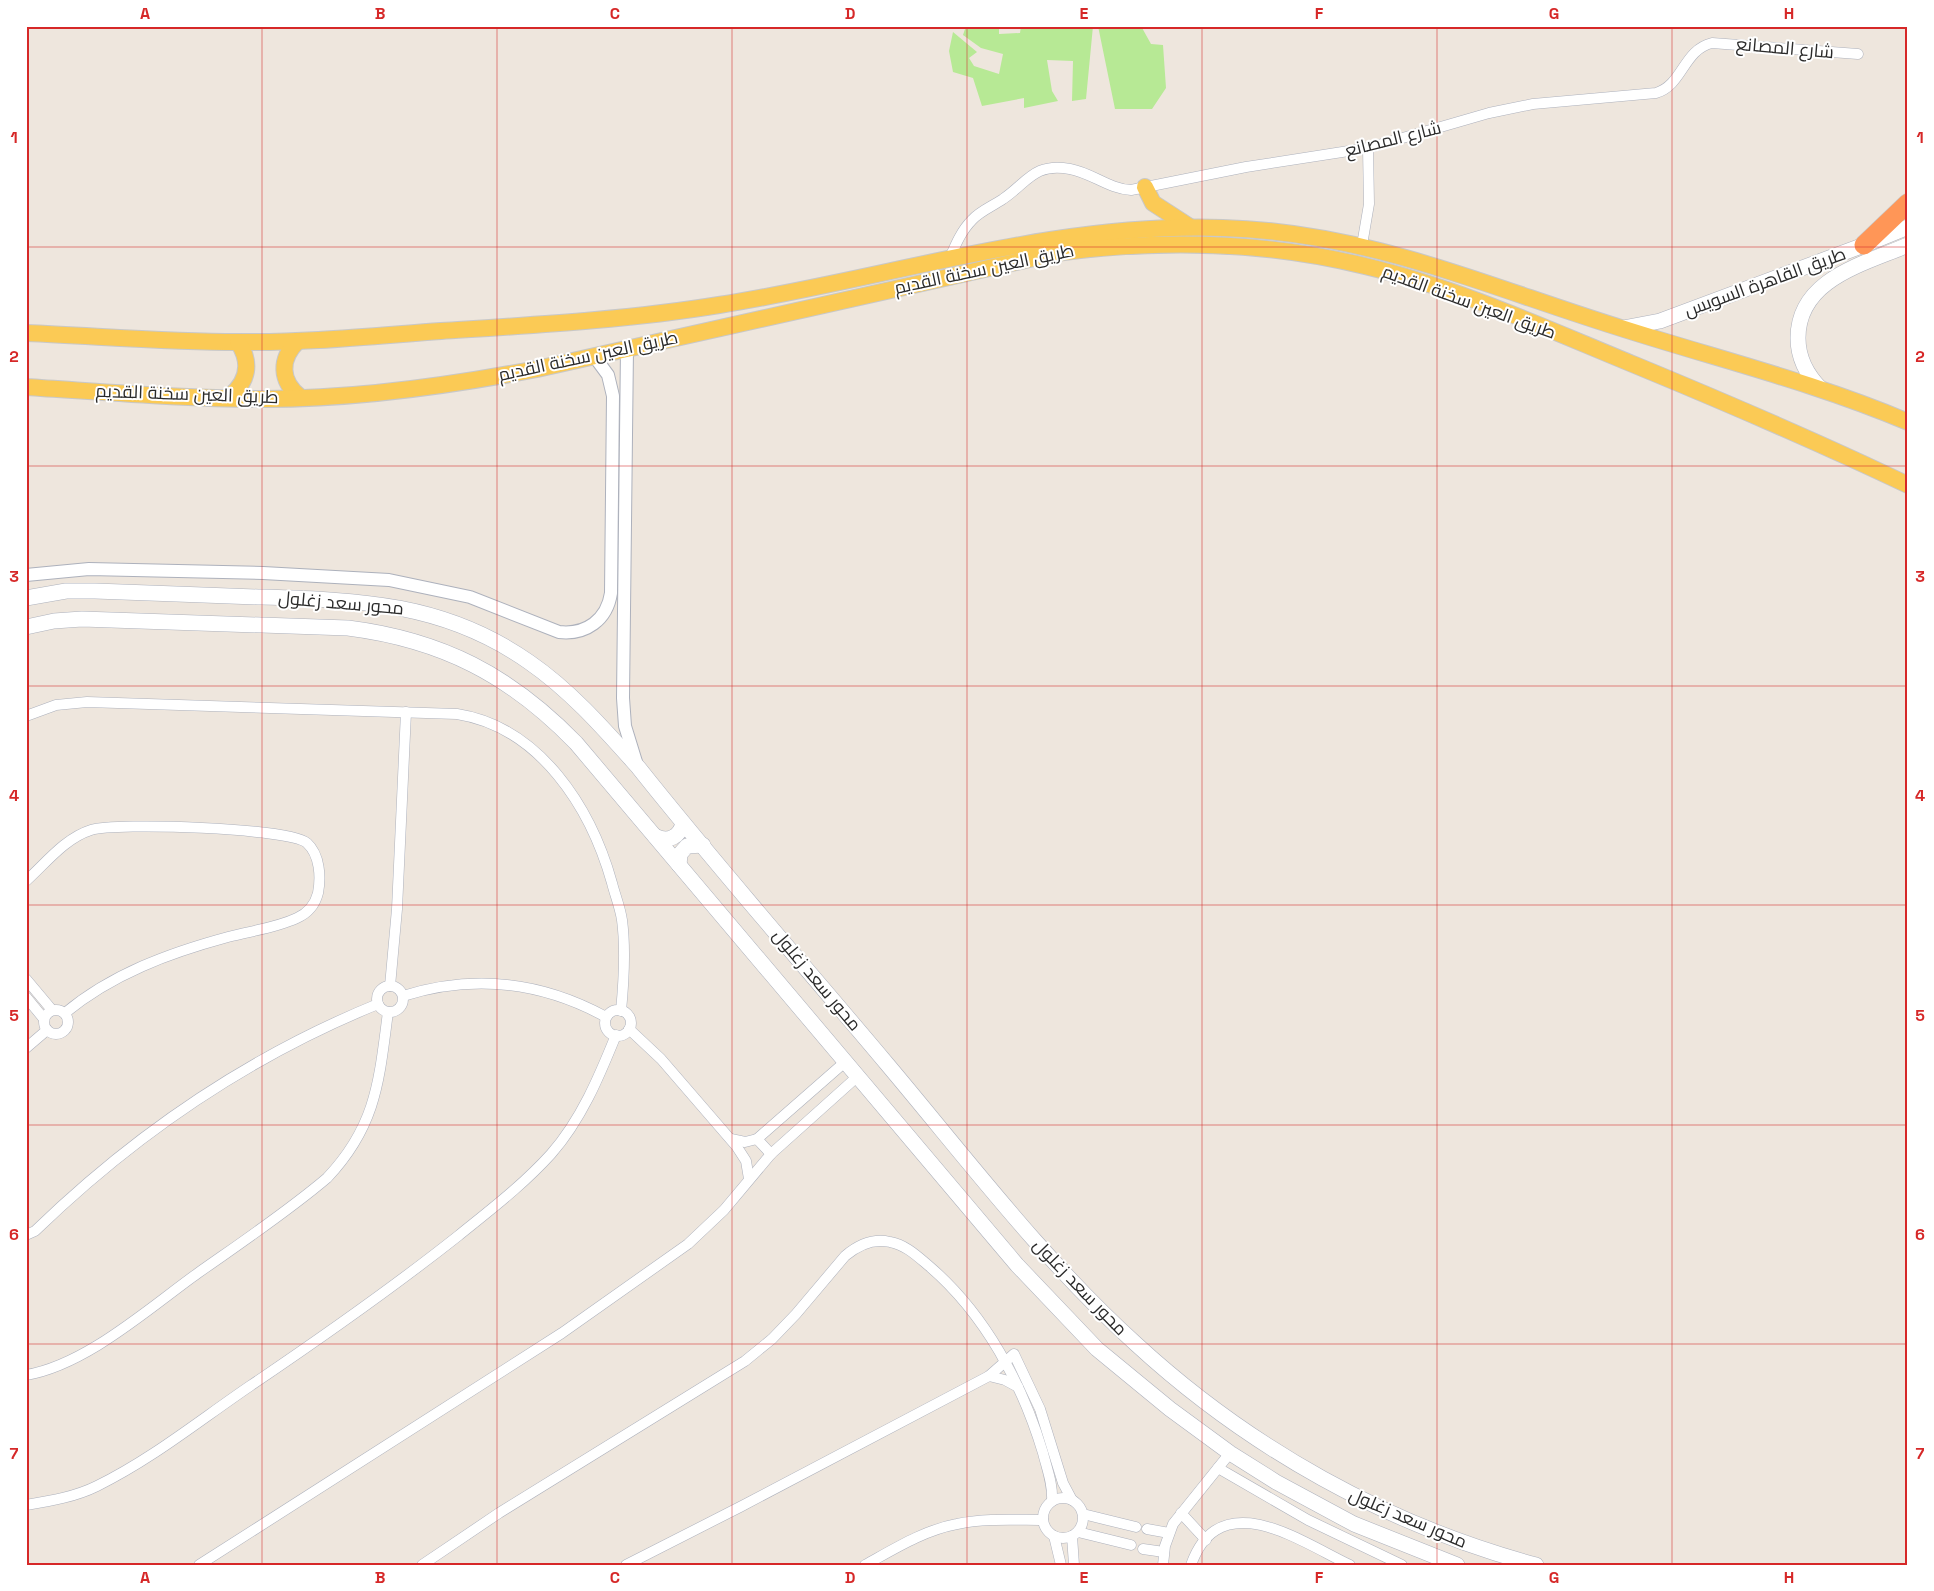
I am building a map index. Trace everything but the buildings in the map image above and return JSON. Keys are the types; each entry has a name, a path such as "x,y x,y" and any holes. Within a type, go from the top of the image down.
{"highway":[{"path":"1864,245 1908,203"}],"main road":[{"path":"1145,188 1154,203 1190,227"},
{"name":"طريق القاهرة السويس","path":"1619,328 1643,326 1660,321 1864,245 1908,226"},
{"name":"طريق العين سخنة القديم","path":"26,333 238,342 298,341 600,320 660,314 725,304 1075,237 1190,227 1256,229 1362,245 1475,278 1619,328 1821,389 1908,422"},
{"name":"طريق العين سخنة القديم","path":"26,387 266,399 344,395 471,382 1056,253 1104,246 1164,243 1249,246 1289,251 1367,266 1467,297 1699,392 1908,485"},
{"name":"طريق القاهرة السويس","path":"1821,389 1809,375 1799,350 1798,331 1806,305 1817,290 1832,278 1908,245"},
{"path":"298,341 290,348 285,358 283,370 291,390 300,397"},
{"path":"228,397 243,382 246,372 244,352 238,342"},
{"name":"محور سعد زغلول","path":"26,598 66,591 95,591 316,599 381,604 412,609 473,630 530,662 580,703 638,767 1043,1250 1134,1344 1183,1386 1235,1424 1310,1472 1373,1505 1430,1530 1471,1546 1536,1565"},
{"name":"محور سعد زغلول","path":"26,627 54,621 82,619 348,628 396,636 443,650 501,679 553,719 576,742 1017,1265 1073,1324 1128,1376 1230,1453 1325,1510 1403,1545 1457,1565"},
{"path":"655,836 664,839 673,838 680,832 683,823"},
{"path":"679,865 680,854 688,846 703,844"}],"street":[{"name":"شارع المصانع","path":"949,260 960,236 971,221 1038,172 1048,169 1068,168 1120,189 1131,190 1246,167 1368,148 1489,113 1526,105 1661,92 1674,82 1693,53 1705,44 1858,54"},
{"path":"1362,245 1370,195 1368,148"},
{"path":"627,348 623,698 625,726 638,767"},
{"path":"26,575 89,569 263,573 389,580 416,584 470,597 523,616 553,630 573,632 586,629 602,616 610,599 613,396 608,375 594,356"},
{"path":"26,716 56,705 87,702 406,712 469,716 498,726 530,747 566,785 590,822 600,845 622,917 625,967 621,1011"},
{"path":"390,986 397,909 406,712"},
{"path":"26,881 79,835 109,827 238,831 289,836 307,843 317,859 317,894 311,908 304,914 286,922 200,945 134,969 95,992 65,1013"},
{"path":"26,979 52,1010"},
{"path":"403,996 448,985 507,984 536,989 565,998 606,1017"},
{"path":"378,1004 381,990 390,986 398,989 403,996 400,1008 388,1012"},
{"path":"26,997 44,1019 47,1030 54,1034 65,1030 68,1023 65,1013 59,1010 52,1010 44,1019"},
{"path":"378,1004 388,1012"},
{"path":"26,1235 35,1231 96,1174 185,1106 302,1040 378,1004"},
{"path":"612,1011 621,1011 629,1018 628,1029 623,1034 616,1035 606,1026 606,1017 612,1011"},
{"path":"26,1375 41,1372 68,1362 112,1335 327,1178 358,1140 369,1115 380,1072 388,1012"},
{"path":"628,1029 661,1059 731,1139 746,1160 749,1179"},
{"path":"26,1048 47,1030"},
{"path":"26,1505 82,1492 124,1472 333,1330 399,1283 462,1233 508,1195 552,1153 580,1114 599,1077 616,1035"},
{"path":"731,1139 745,1142 757,1139 845,1062"},
{"path":"199,1565 586,1316 688,1244 724,1210 771,1154 858,1076"},
{"path":"757,1139 771,1154"},
{"path":"422,1565 499,1513 745,1361 772,1339 796,1314 845,1256 865,1243 889,1241 911,1251 945,1280 970,1310 1005,1360 1019,1388 1041,1447 1050,1478 1052,1501"},
{"path":"626,1565 989,1376 1014,1354 1024,1372 1047,1429 1063,1483 1072,1500 1080,1507 1083,1514 1083,1522 1075,1534 1074,1565"},
{"path":"989,1376 1005,1380 1019,1388"},
{"path":"1164,1565 1164,1552 1169,1533 1181,1513 1230,1453"},
{"path":"1218,1468 1308,1520 1402,1565"},
{"path":"1072,1500 1062,1498 1052,1501 1045,1509 1043,1520 1046,1529 1054,1536 1065,1538 1075,1534 1130,1546"},
{"path":"1181,1513 1206,1540"},
{"path":"1083,1514 1136,1527"},
{"path":"865,1565 918,1536 957,1524 1043,1520"},
{"path":"1191,1565 1195,1553 1206,1540 1224,1526 1235,1523 1261,1523 1350,1565"},
{"path":"1147,1529 1169,1533"},
{"path":"1054,1536 1061,1565"},
{"path":"1143,1549 1164,1552"}],"green space":[{"path":"966,26 999,26 999,34 1020,33 1021,26 1093,26 1086,99 1072,101 1073,61 1047,60 1052,91 1058,101 1024,108 1024,98 982,106 973,78 953,72 949,51 953,32 977,52 969,58 974,66 999,74 1003,54 981,48 963,35"},
{"path":"1098,26 1141,26 1151,44 1163,45 1166,88 1152,109 1115,109"}]}
